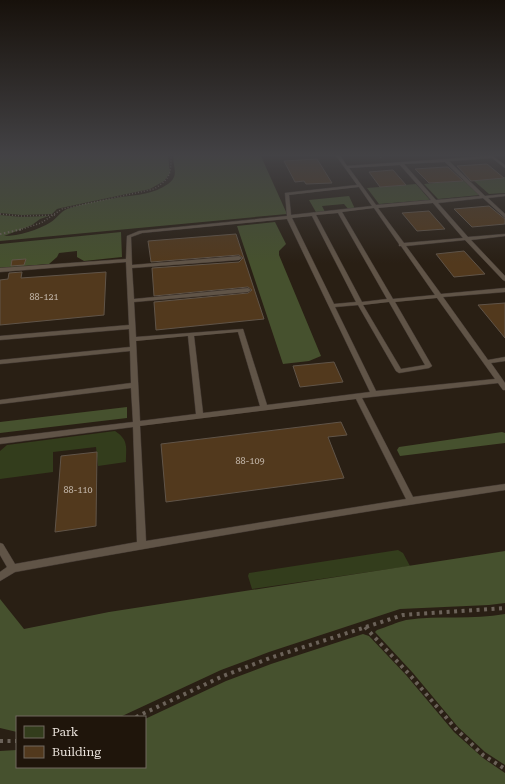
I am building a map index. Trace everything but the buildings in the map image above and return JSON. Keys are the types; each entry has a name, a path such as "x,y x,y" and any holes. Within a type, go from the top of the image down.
{"lane":[{"path":"318,191 287,194 290,217 374,394"},
{"path":"363,191 505,388"},
{"path":"425,191 467,239 505,278"},
{"path":"477,191 505,217"},
{"path":"142,545 132,349 129,236 141,232 374,207 505,195"},
{"path":"313,214 360,304 399,370 429,366 339,211"},
{"path":"401,245 505,235"},
{"path":"0,270 239,258"},
{"path":"130,301 248,290"},
{"path":"332,306 505,290"},
{"path":"0,338 132,327"},
{"path":"132,339 241,330 264,408"},
{"path":"191,334 200,416"},
{"path":"0,362 132,349"},
{"path":"486,362 505,359"},
{"path":"0,441 374,394 500,381"},
{"path":"0,402 134,385"},
{"path":"358,396 411,501"},
{"path":"0,577 13,568 142,545 505,487"},
{"path":"0,547 13,568"}],"path":[{"path":"0,234 18,232 44,222 56,215 62,209 146,191"},
{"path":"0,214 21,216 56,215"},
{"path":"138,716 222,676 270,658 402,615 505,608"},
{"path":"366,627 456,729 483,755 505,769"},
{"path":"0,741 16,741"}],"green space":[{"path":"0,191 143,191 57,209 52,214 22,215 0,213"},
{"path":"155,191 276,191 287,214 0,241 0,215 21,217 49,216 40,219 32,225 4,236 16,235 46,225 67,209 87,203 145,194"},
{"path":"369,191 422,191 430,200 379,204"},
{"path":"430,191 476,191 480,195 438,199"},
{"path":"485,191 505,191 505,193 489,194"},
{"path":"349,196 355,209 350,211 344,204 322,206 326,214 317,214 309,200"},
{"path":"275,222 286,244 279,251 279,255 321,356 309,361 283,364 237,226"},
{"path":"121,232 122,257 84,261 77,257 77,251 59,253 57,257 49,264 0,268 0,244"},
{"path":"127,407 127,418 0,433 0,422"},
{"path":"115,431 125,441 126,462 98,466 96,447 53,452 53,472 0,479 0,451 7,445"},
{"path":"502,432 505,433 505,443 400,456 397,450 399,447"},
{"path":"398,550 403,553 410,566 252,589 248,576 249,573"},
{"path":"505,551 505,603 400,609 269,652 221,670 122,716 16,716 16,732 0,728 0,599 24,629 109,612"},
{"path":"505,614 505,765 485,752 458,727 413,673 375,632 406,620 481,617"},
{"path":"363,634 369,636 406,675 454,732 483,758 505,773 505,784 0,784 0,751 16,750 16,768 146,768 146,719 226,681 271,664"}]}
